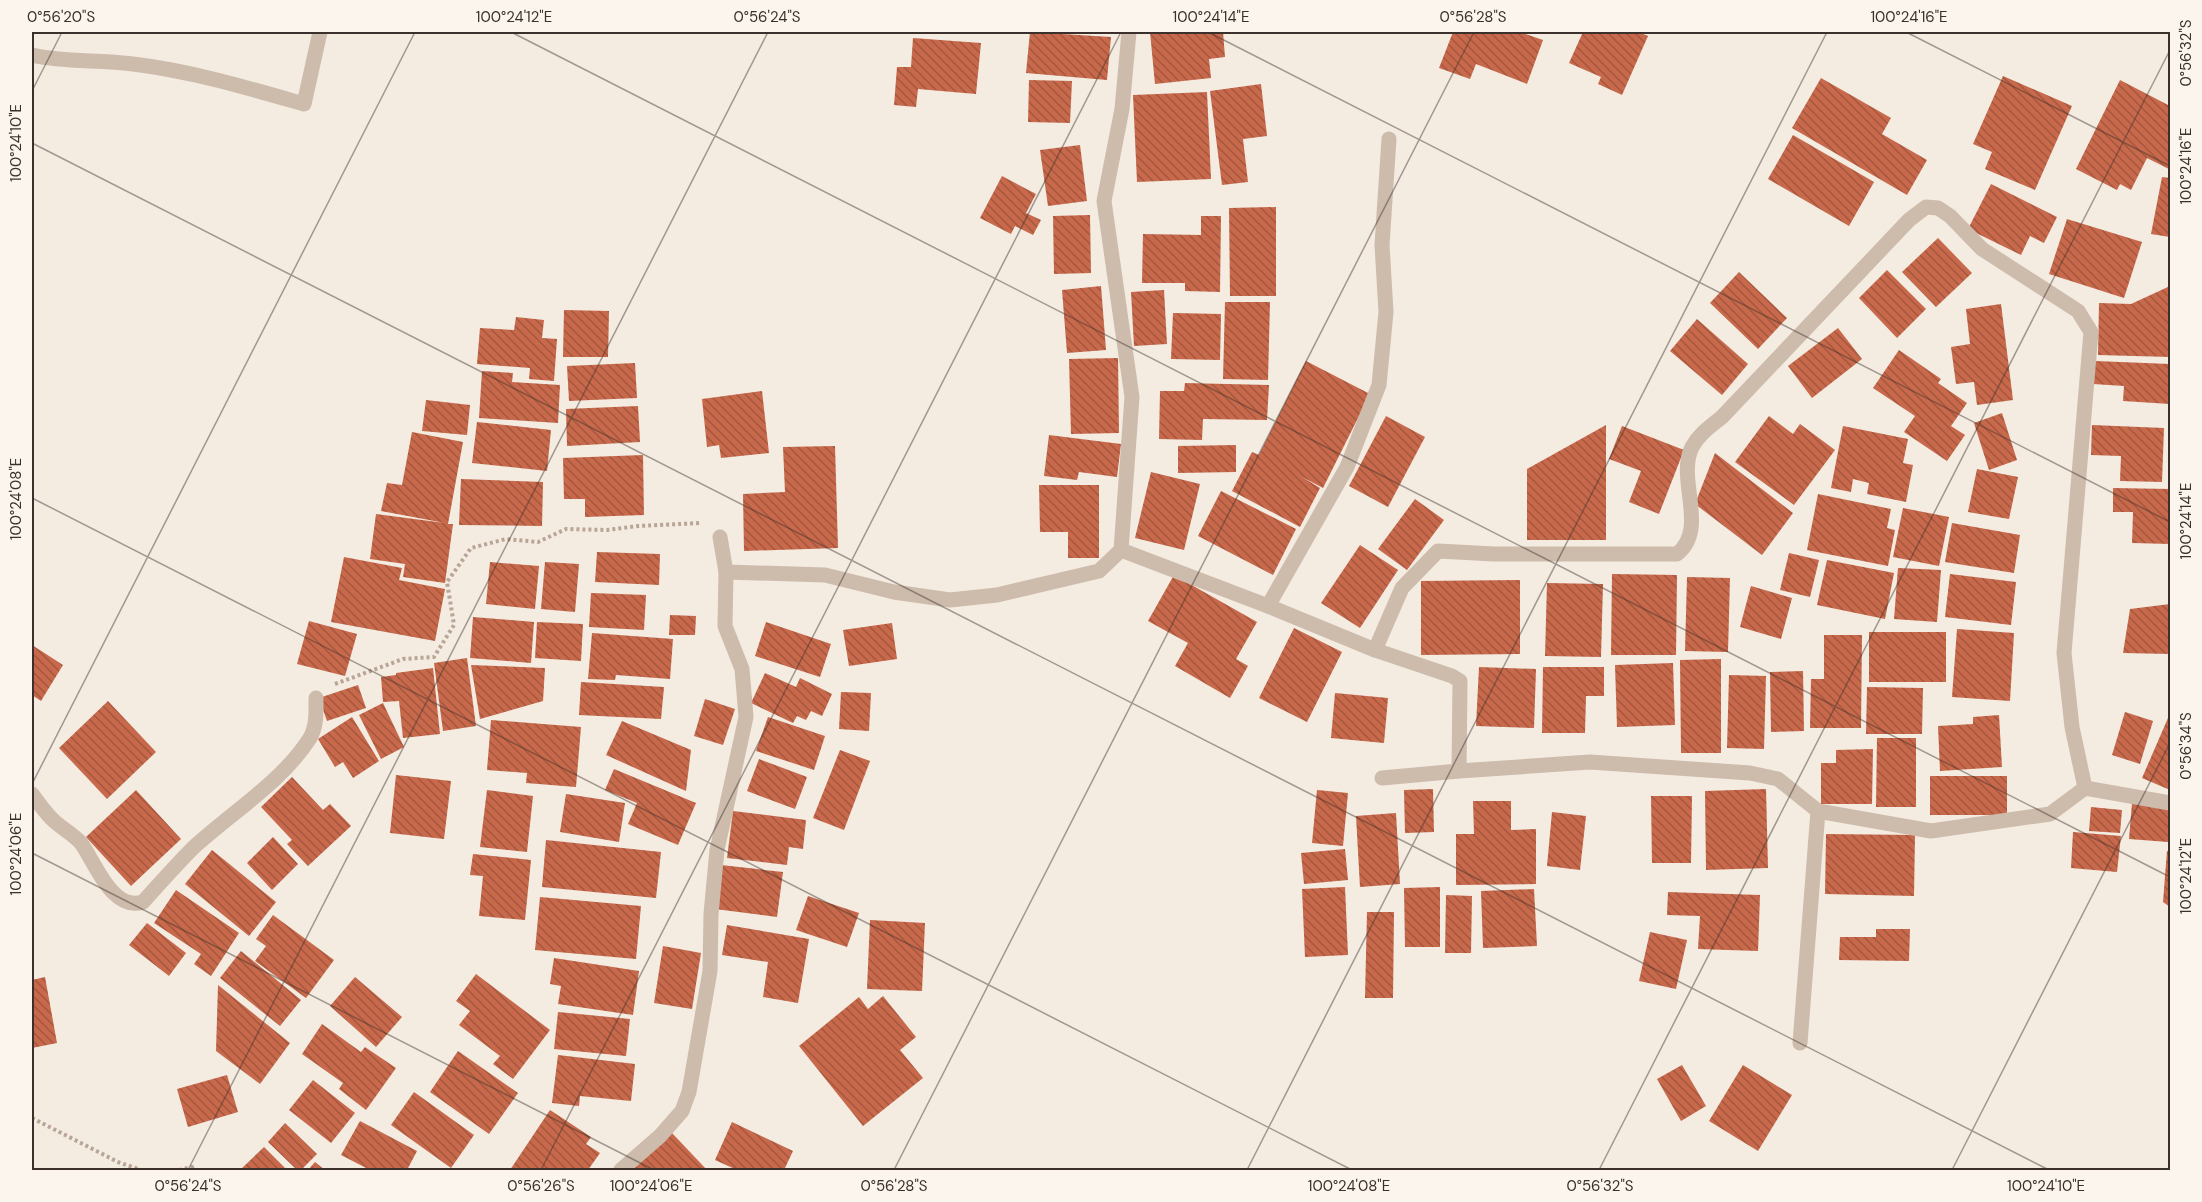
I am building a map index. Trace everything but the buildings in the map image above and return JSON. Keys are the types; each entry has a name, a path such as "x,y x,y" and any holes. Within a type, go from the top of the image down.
{"street":[{"path":"32,55 52,59 133,63 217,80 304,104 320,32"},
{"path":"726,572 825,575 894,592 950,600 997,595 1099,571 1121,550 1132,397 1104,201 1122,109 1129,32"},
{"path":"1268,606 1347,466 1379,385 1386,312 1382,244 1389,140"},
{"path":"1375,650 1402,588 1438,551 1494,554 1677,554 1685,548 1692,523 1688,461 1699,437 1722,417 1909,220 1926,207 1938,208 1950,216 1982,249 2078,311 2091,332 2064,653 2072,727 2085,788"},
{"path":"621,1170 682,1111 689,1092 710,971 711,914 717,850 746,717 742,669 725,626 726,572 720,537"},
{"path":"1121,550 1460,681 1459,771"},
{"path":"32,794 52,819 80,842 105,884 126,902 137,904 143,902 194,848 247,804 293,759 311,736 316,721 316,698"},
{"path":"1382,778 1590,762 1750,773 1778,779 1818,812 1931,831 2050,814 2085,788 2170,803"},
{"path":"1800,1044 1818,812"}],"path":[{"path":"316,698 325,688 403,659 434,657 454,625 447,582 471,548 506,539 538,542 566,529 607,530 638,526 709,523 717,530 720,537"},
{"path":"32,1118 118,1162 141,1170"},
{"path":"179,1170 192,1167 193,1170"}]}
